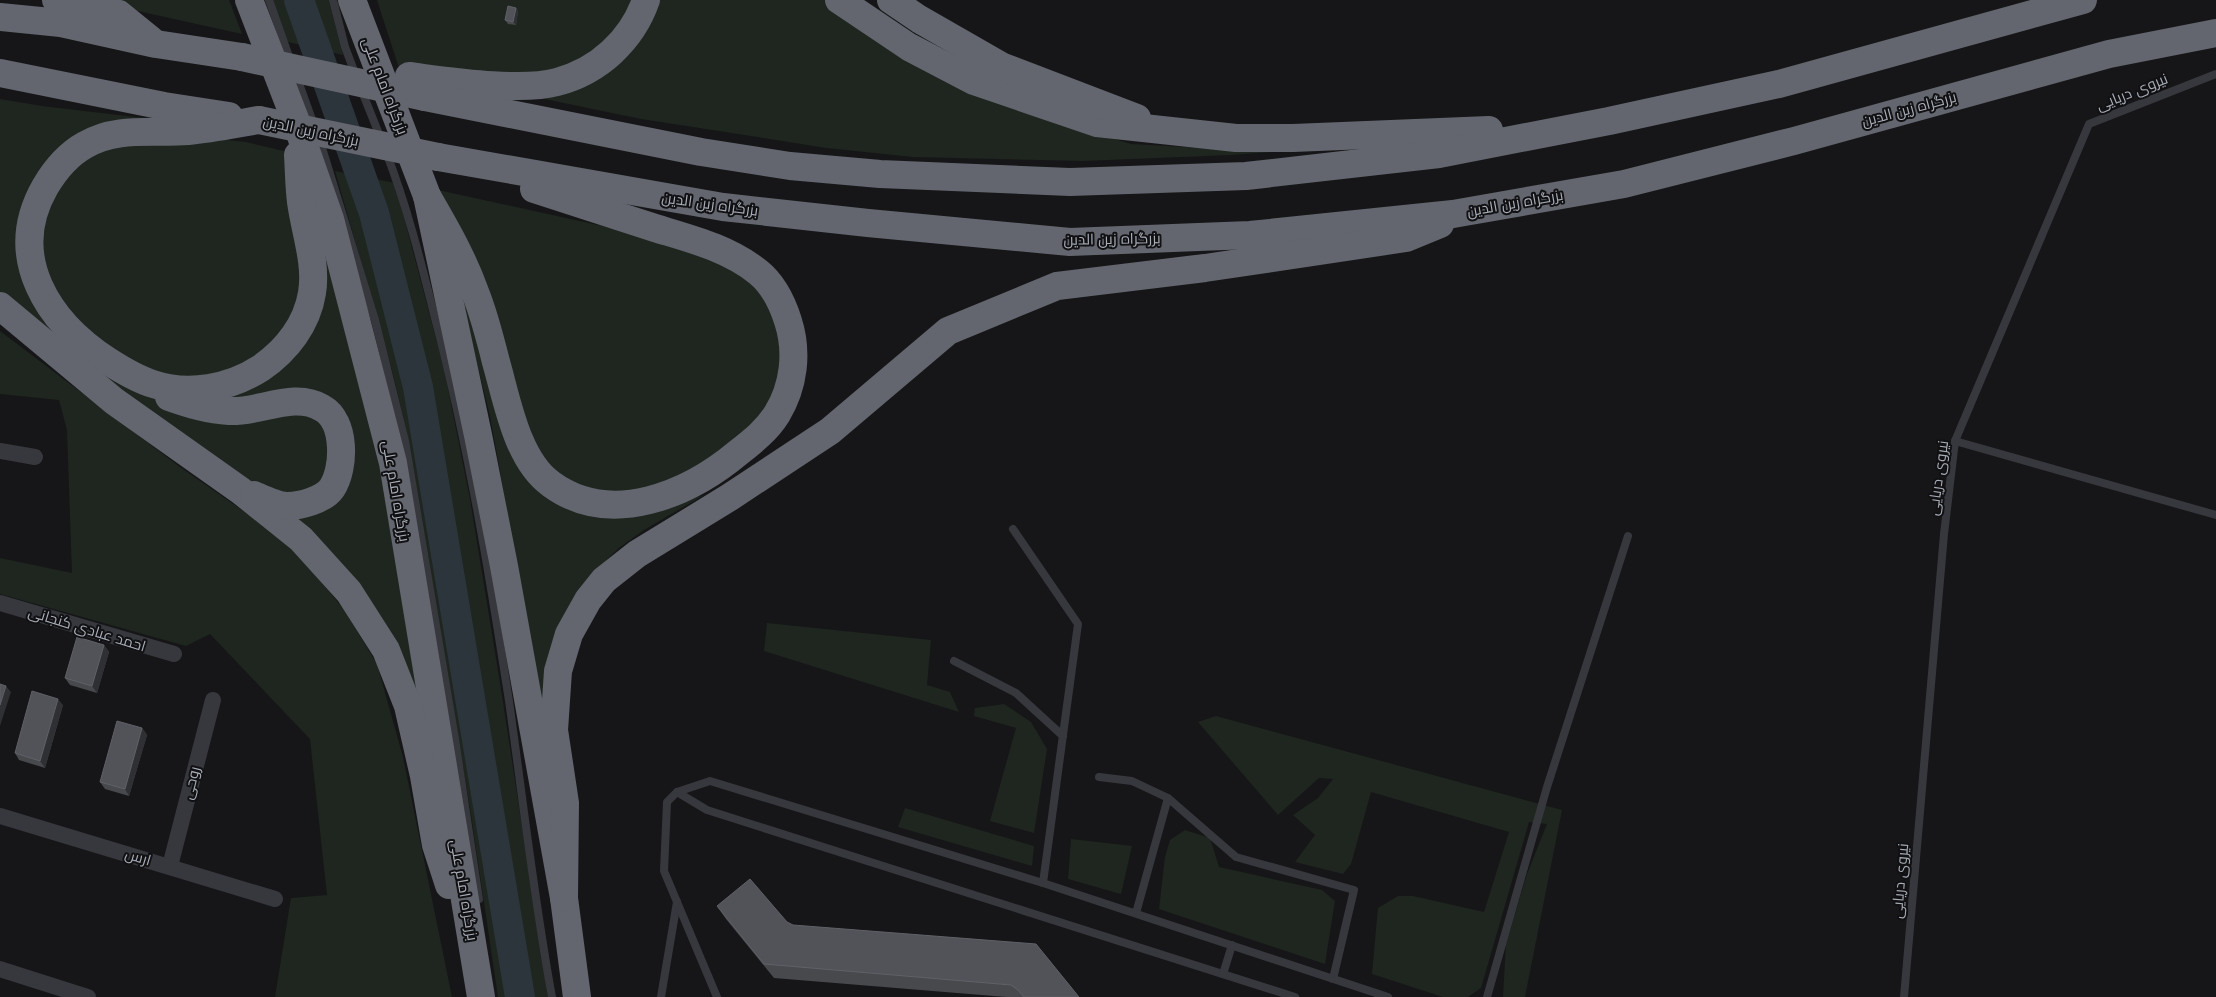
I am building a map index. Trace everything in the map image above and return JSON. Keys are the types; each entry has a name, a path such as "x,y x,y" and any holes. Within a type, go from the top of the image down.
{"highway":[{"path":"56,0 119,14 156,44"},
{"name":"بزرگراه امام علی","path":"249,0 295,119 330,220 393,463 480,987"},
{"name":"بزرگراه امام علی","path":"352,0 426,196 478,435 504,566 564,898 577,997"},
{"path":"365,0 368,44"},
{"path":"0,17 61,23 156,44 242,57 334,77 417,86 515,85 556,82 578,75 612,54 632,28 646,0"},
{"path":"839,0 909,47 974,81 1097,123 1236,138 1293,138 1580,126"},
{"path":"892,0 932,27 1001,66 1168,131"},
{"path":"417,86 701,152 790,166 880,174 1070,182 1246,176 1439,154 1580,126 1778,84 2083,0"},
{"name":"بزرگراه زین الدین","path":"0,74 164,106 259,120 438,157 723,207 1070,242 1250,235 1471,211 1624,184 1794,141 2109,54 2216,33"},
{"path":"140,379 154,385 190,389 228,385 248,376 275,358 296,333 309,305 313,266 301,201 295,119"},
{"path":"241,491 286,506 312,502 331,490 341,466 342,445 336,424 323,408 302,401 251,410 229,411 194,406 167,396 94,352 62,322 41,294 32,266 29,242 34,210 53,174 72,153 97,139 125,132 154,130 187,131 259,120"},
{"path":"426,196 458,250 475,290 509,412 519,438 537,470 551,484 591,502 614,506 639,502 672,493 722,466 761,435 777,415 792,377 795,353 785,309 775,290 760,273 723,250 438,157"},
{"path":"564,898 565,803 554,730 558,671 569,634 588,600 604,580 637,554 730,498 830,431 948,331 1057,286 1205,268 1406,238 1471,211"},
{"path":"0,306 114,401 241,491 301,539 328,567 364,613 386,650 408,706 424,776 436,845 480,987"}],"street":[{"path":"0,451 35,457"},
{"name":"احمد عبادی کنجانی","path":"0,603 174,654"},
{"name":"روحی","path":"170,866 213,700"},
{"name":"ارس","path":"0,816 275,899"},
{"path":"0,969 88,997"}],"lane":[{"path":"269,0 330,171 391,378 411,475 456,739 480,908"},
{"path":"333,0 345,47 399,186 407,212 449,372 473,478 552,997"},
{"name":"نیروی دریایی","path":"1904,997 1944,534 1955,441 2089,124 2216,74"},
{"path":"1955,441 2216,515"},
{"path":"1013,530 1078,624 1043,883"},
{"path":"1487,997 1547,788 1628,536"},
{"path":"954,661 1016,693 1062,736"},
{"path":"1099,777 1132,780 1168,798 1236,857 1354,890 1333,979"},
{"path":"717,997 664,872 667,802 677,792 710,781 1043,883 1388,997"},
{"path":"677,792 707,810 1295,997"},
{"path":"1136,913 1168,798"},
{"path":"661,997 677,902"},
{"path":"1223,974 1232,945"}],"shaded area":[{"path":"88,0 229,0 242,34"},
{"path":"272,0 329,0 343,55 284,41"},
{"path":"377,0 637,0 610,45 547,77 399,68"},
{"path":"654,0 828,0 1092,132 1131,144 1205,148 1373,145 1231,155 1083,161 913,157 826,148 641,119 525,95 557,90"},
{"path":"0,99 42,106 195,124 51,166 31,291 178,396 295,346 316,223 347,324 377,444 439,826 388,634 148,414 0,293"},
{"path":"216,139 246,142 284,151 303,243 299,312 241,374 159,379 95,344 43,279 42,212 53,188 95,147"},
{"path":"335,171 395,183 444,369 470,499 548,997 498,997 470,808 408,438 393,374"},
{"path":"438,190 630,232 695,250 762,286 786,348 766,417 704,469 628,495 575,489 536,452"},
{"path":"448,245 530,472 661,509 704,495 644,530 619,548 600,566 570,607 558,836 490,416"},
{"path":"0,331 180,467 291,544 345,611 377,664 403,757 452,997 275,997 291,898 327,895 310,739 210,634 186,646 0,594 0,558 72,573 67,430 59,400 0,394"},
{"path":"767,623 931,640 927,685 950,692 959,712 764,651"},
{"path":"1004,704 1031,722 1047,749 1034,833 990,821 1016,728 974,716 975,708"},
{"path":"1216,716 1562,810 1525,997 1503,997 1506,944 1527,874 1547,824 1529,822 1481,988 1468,997 1443,997 1372,974 1378,908 1398,896 1413,896 1484,912 1509,832 1371,792 1351,864 1343,874 1295,862 1315,835 1293,815 1318,798 1333,779 1319,778 1278,815 1198,722"},
{"path":"905,808 1034,846 1032,866 898,827"},
{"path":"1185,830 1210,838 1219,867 1322,890 1335,901 1325,964 1159,909 1165,857 1170,840"},
{"path":"1071,839 1132,846 1121,894 1068,879"}],"building":[{"path":"508,6 516,8 513,22 505,20"},
{"path":"77,637 104,645 92,686 65,678"},
{"path":"0,684 6,686 0,705"},
{"path":"32,691 58,699 40,761 15,753"},
{"path":"117,721 142,728 125,789 100,782"},
{"path":"750,879 787,922 793,925 1036,944 1079,997 1024,997 1011,985 764,964 717,906"}],"waterway":[{"path":"299,0 374,213 418,387 520,997"}]}
